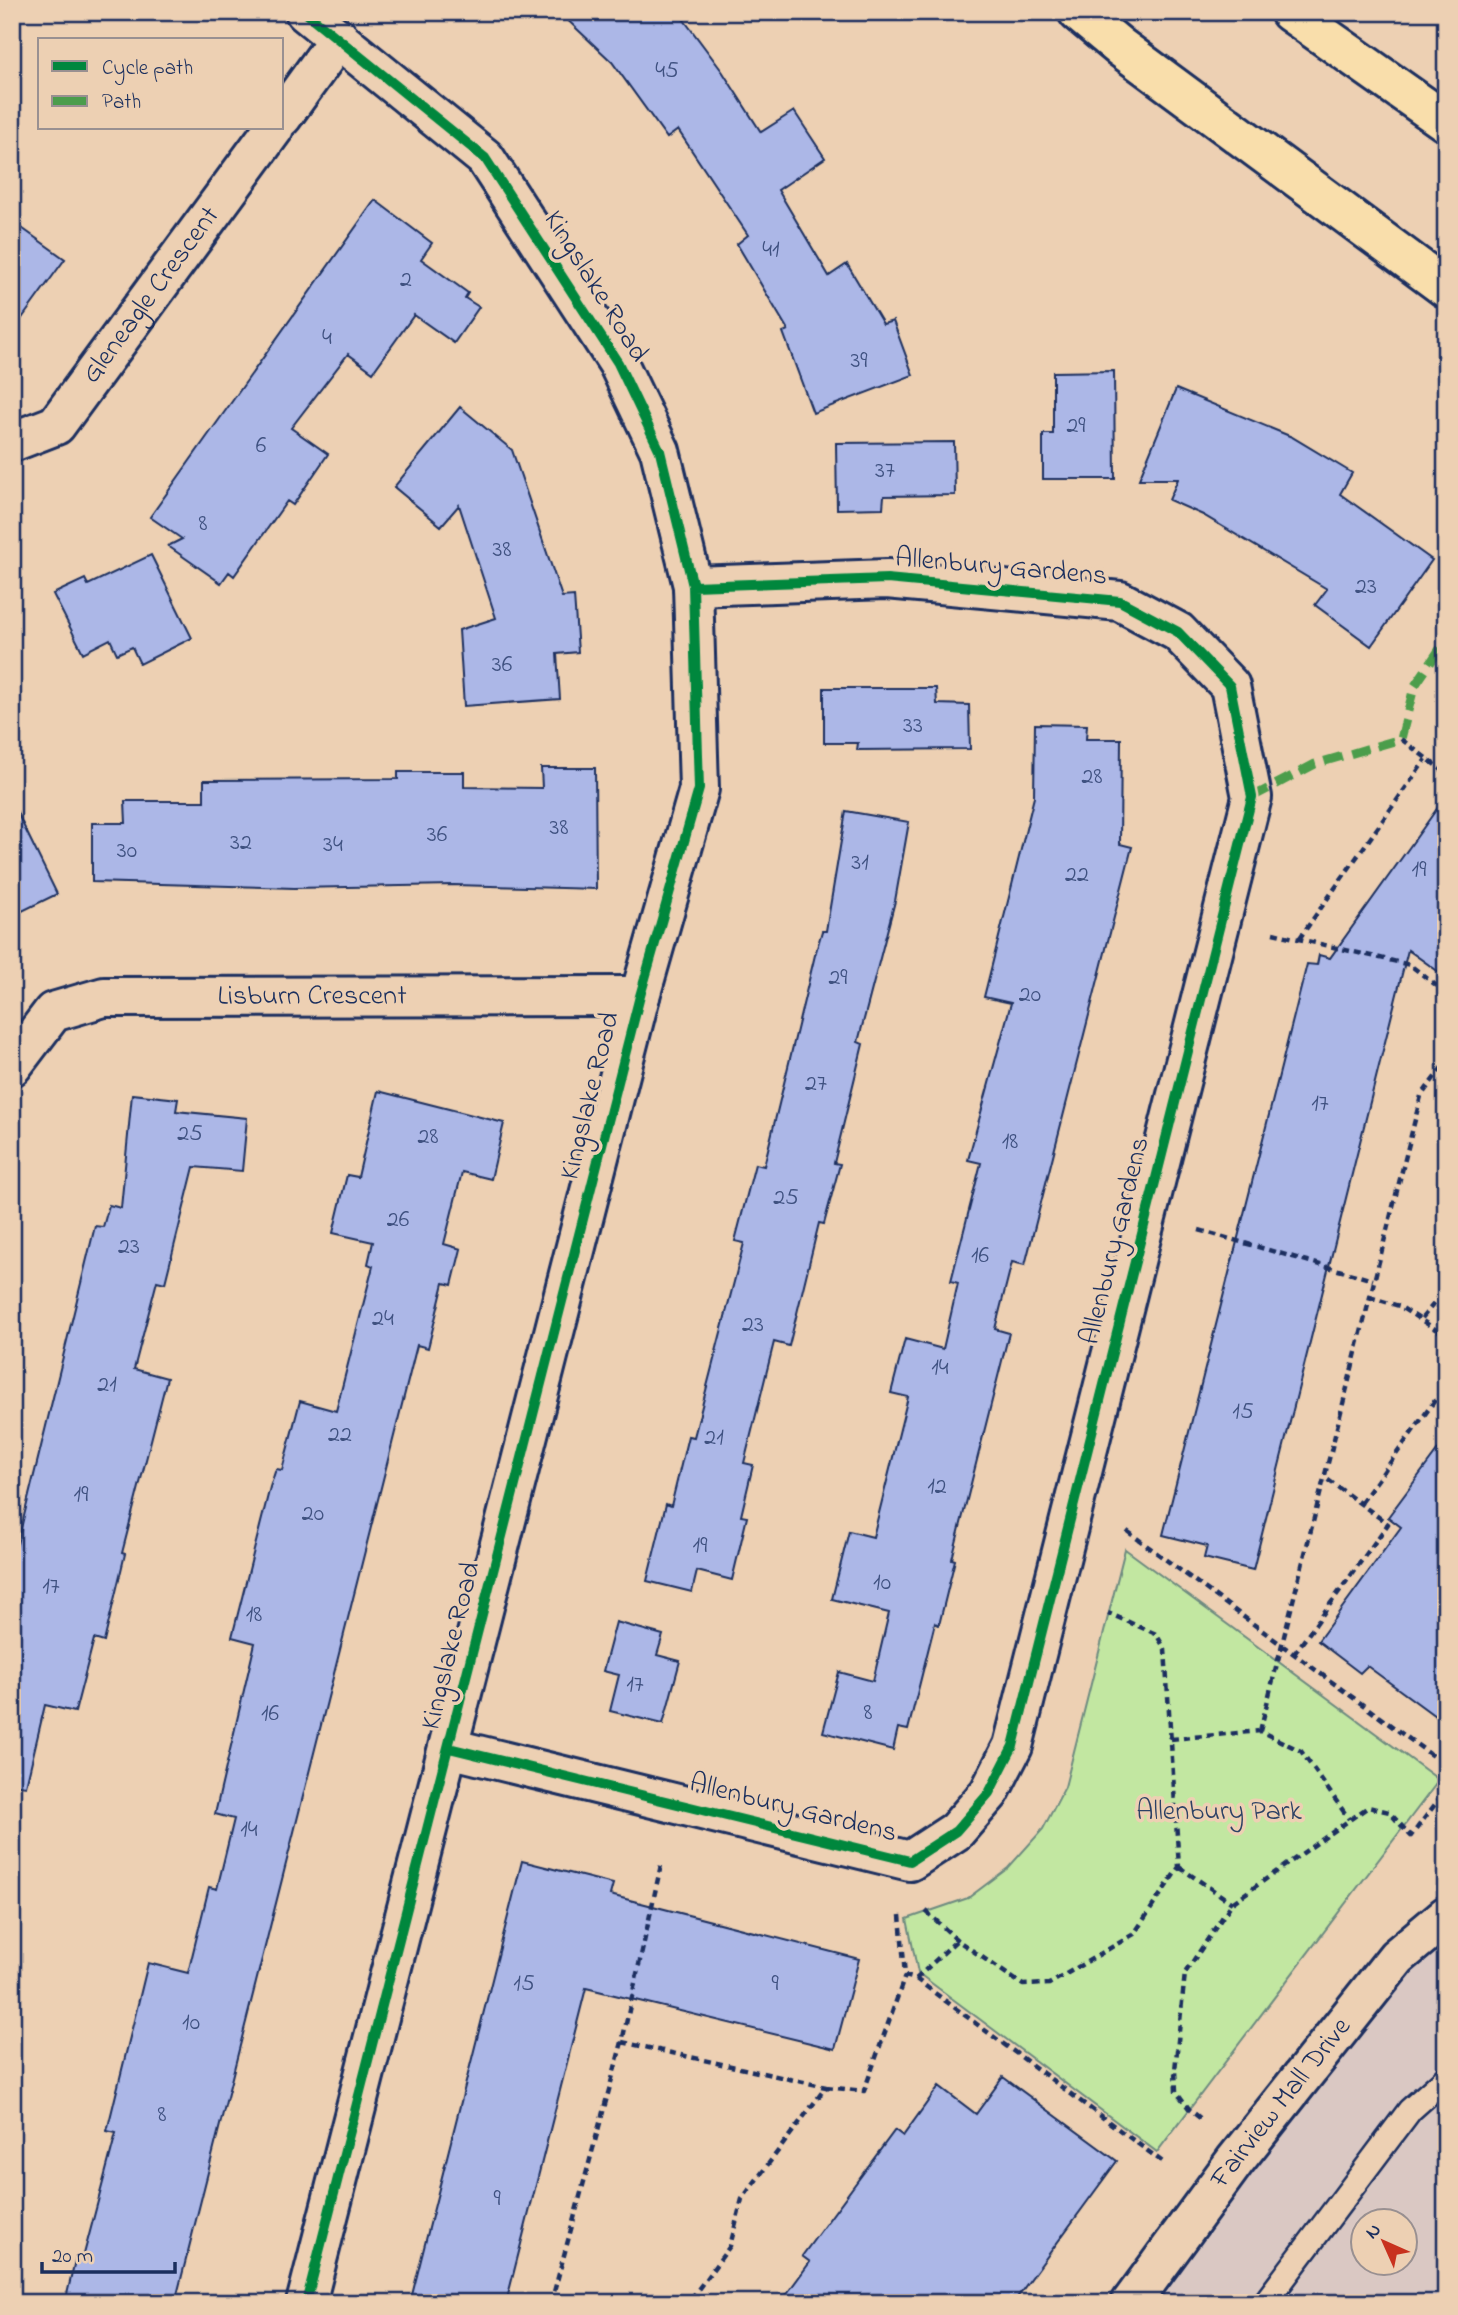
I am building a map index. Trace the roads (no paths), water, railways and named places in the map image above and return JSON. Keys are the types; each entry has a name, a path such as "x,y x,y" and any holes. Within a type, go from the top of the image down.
{"highway":[{"path":"1078,12 1120,47 1446,288"},
{"path":"1290,12 1446,122"}],"street":[{"name":"Kingslake Road","path":"305,12 485,158 618,362 660,451 693,586 699,789 640,996 306,2303"},
{"path":"284,114 340,38"},
{"name":"Gleneagle Crescent","path":"12,442 56,425 273,130"},
{"name":"Allenbury Gardens","path":"449,1748 910,1861 956,1831 989,1793 1013,1746 1252,797 1230,686 1178,632 1120,601 887,579 693,586"},
{"name":"Lisburn Crescent","path":"12,1066 53,1012 104,997 640,996"},
{"name":"Fairview Mall Drive","path":"1131,2303 1235,2161 1397,1957 1446,1916"}],"lane":[{"path":"1265,2303 1409,2110 1446,2078"}],"park label":[{"name":"Allenbury Park","path":"1219,1812"}]}
